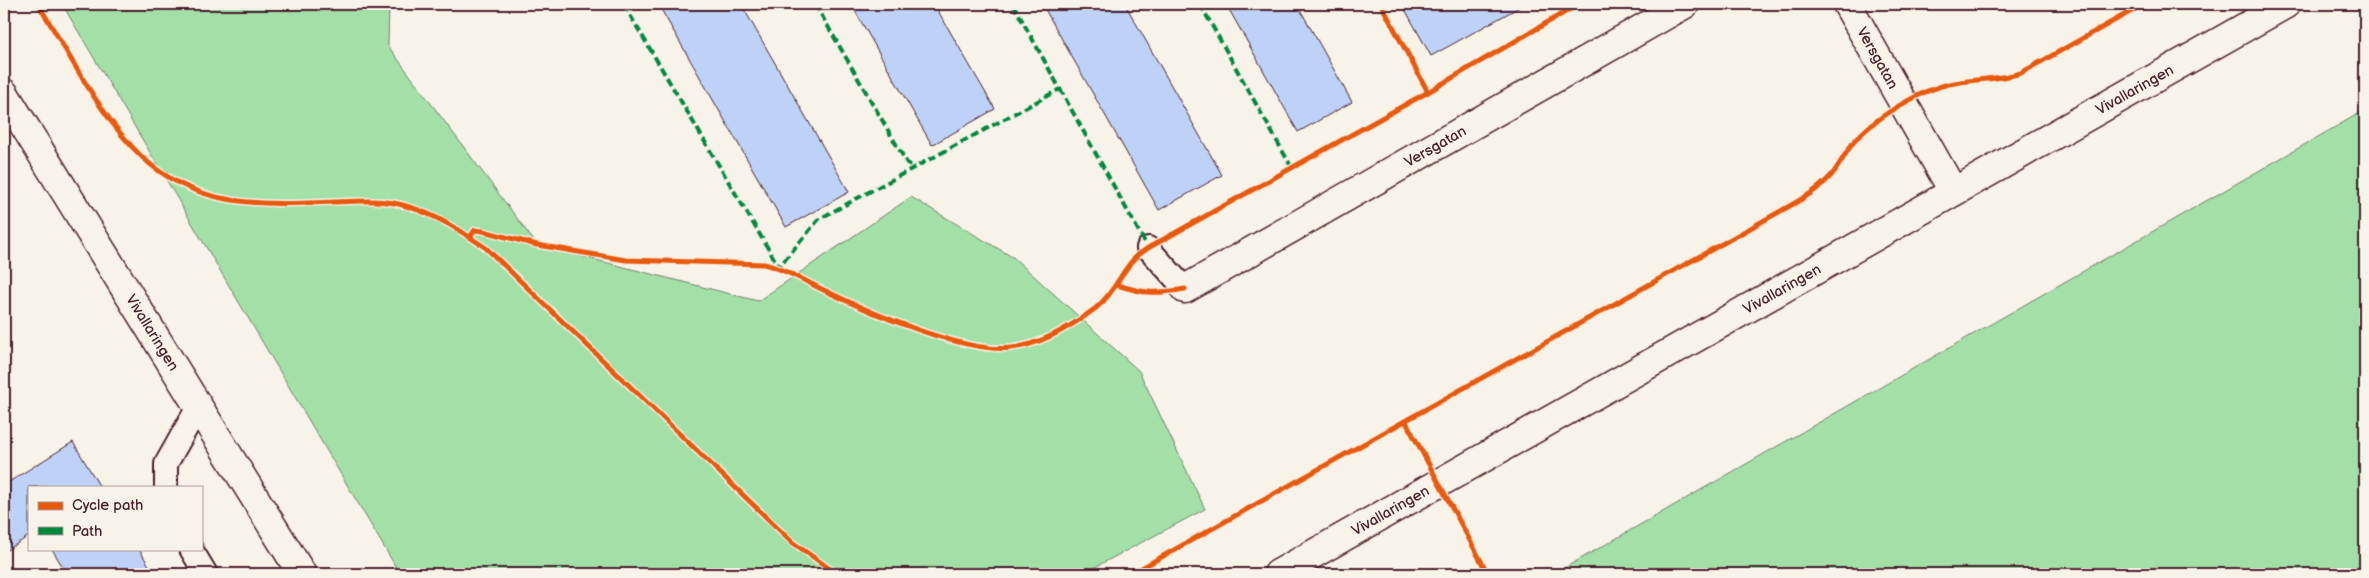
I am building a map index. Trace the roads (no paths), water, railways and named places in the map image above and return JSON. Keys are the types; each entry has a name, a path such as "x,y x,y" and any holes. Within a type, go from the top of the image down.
{"street":[{"name":"Versgatan","path":"1185,289 1685,4"},
{"name":"Versgatan","path":"1847,4 1953,191"},
{"name":"Vivallaringen","path":"1278,574 2286,4"},
{"name":"Vivallaringen","path":"4,93 302,574"}],"lane":[{"path":"1148,248 1185,289"},
{"path":"166,486 166,464 198,407"},
{"path":"192,550 206,574"}]}
